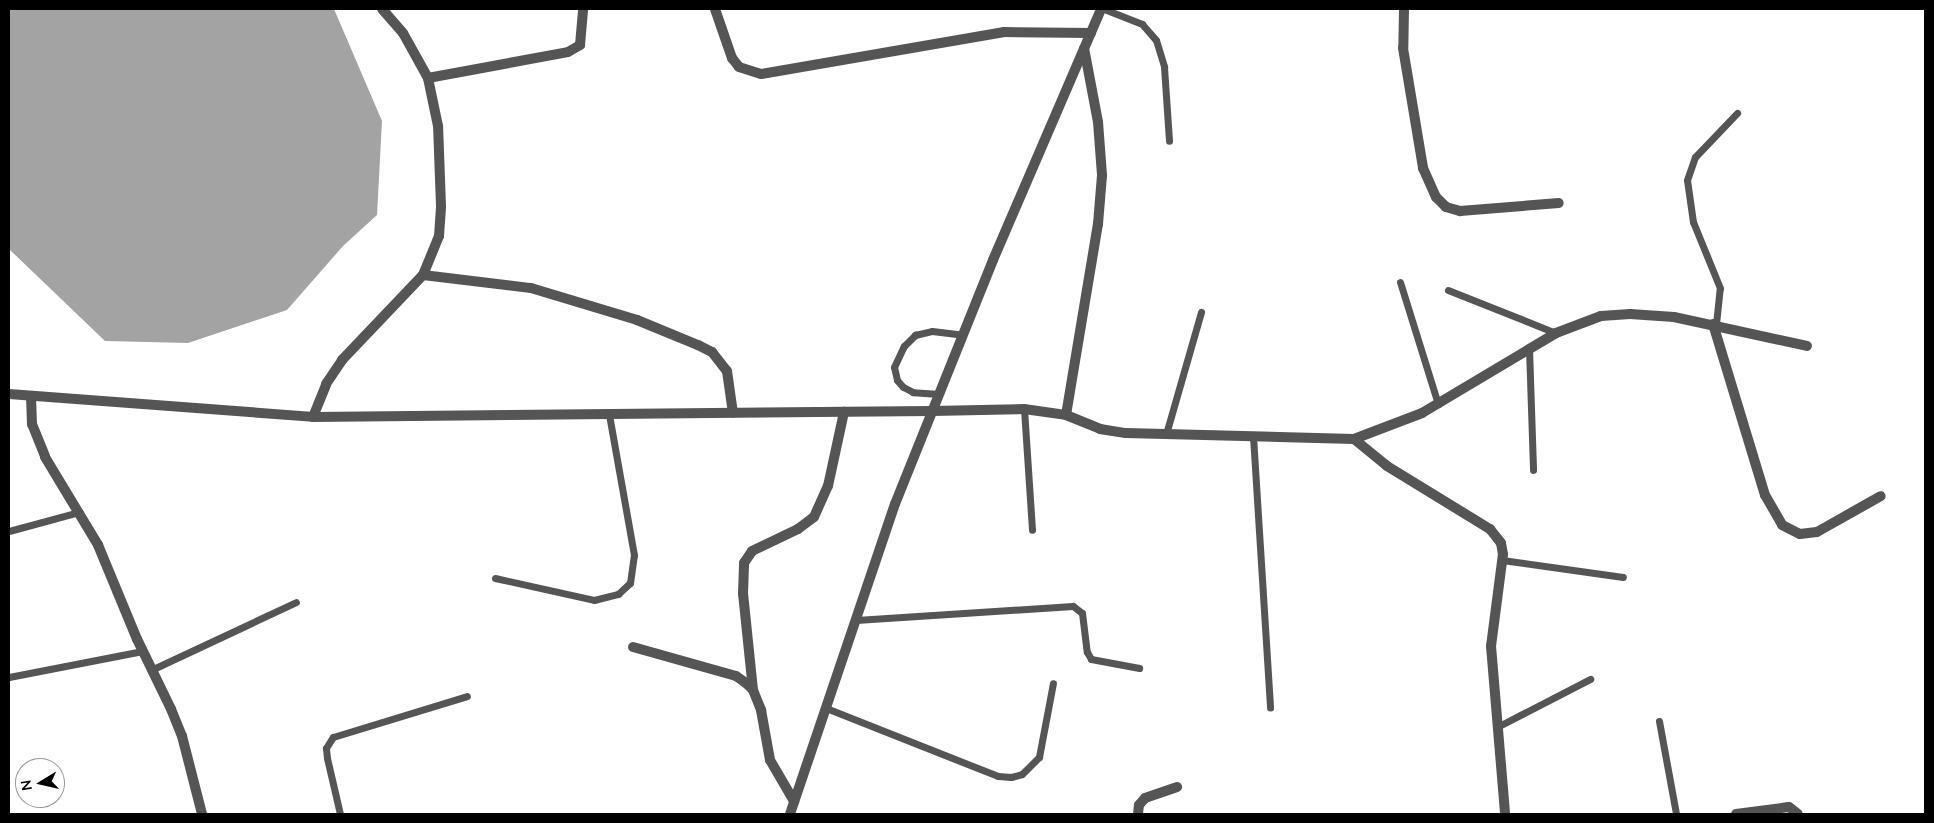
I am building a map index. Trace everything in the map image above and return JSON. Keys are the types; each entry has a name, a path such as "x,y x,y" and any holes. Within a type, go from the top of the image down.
{"street":[{"path":"313,416 326,384 342,360 423,275 439,236 441,206 438,126 428,78 403,33 382,9"},
{"path":"428,78 568,52 580,44 583,9"},
{"path":"715,9 732,58 739,67 761,74 1004,32 1090,33"},
{"path":"790,814 895,504 963,335 1090,33 1103,9"},
{"path":"1404,9 1403,48 1422,159 1436,197 1446,207 1460,210 1559,203"},
{"path":"1066,415 1098,224 1102,175 1098,122 1084,48"},
{"path":"423,275 531,288 637,320 698,345 712,352 727,371 733,413"},
{"path":"9,394 313,416 932,412 1024,409 1066,415 1100,429 1166,434 1354,439 1438,404 1556,333 1601,316 1630,314 1715,324 1807,346"},
{"path":"1715,324 1765,495 1782,525 1800,534 1817,532 1881,496"},
{"path":"31,396 37,440 98,545 151,670 182,736 202,814"},
{"path":"794,801 770,760 761,710 753,690 743,594 744,563 752,551 798,529 814,517 828,486 844,412"},
{"path":"1354,439 1387,466 1490,529 1501,543 1502,560 1491,646 1505,814"},
{"path":"633,647 736,676 753,690"},
{"path":"1138,814 1139,805 1145,798 1176,787"},
{"path":"1736,814 1788,807 1798,814"}],"lane":[{"path":"1103,9 1142,24 1156,40 1164,67 1169,141"},
{"path":"1715,324 1720,288 1693,222 1687,180 1695,156 1737,113"},
{"path":"1400,282 1438,404"},
{"path":"1448,290 1556,333"},
{"path":"1166,434 1202,312"},
{"path":"939,394 913,392 903,387 897,380 894,366 904,346 915,335 932,330 963,335"},
{"path":"1529,348 1533,470"},
{"path":"1024,409 1032,530"},
{"path":"495,578 594,600 618,594 630,584 634,556 609,414"},
{"path":"1253,436 1270,706"},
{"path":"9,531 79,512"},
{"path":"1502,560 1623,577"},
{"path":"151,670 296,602"},
{"path":"856,620 1072,606 1082,613 1086,652 1091,659 1139,668"},
{"path":"9,677 143,651"},
{"path":"1498,727 1590,678"},
{"path":"826,708 998,776 1011,777 1022,774 1039,756 1053,683"},
{"path":"340,814 326,748 333,737 467,696"},
{"path":"1659,721 1676,814"}],"shaded area":[{"path":"9,9 334,9 382,121 377,215 343,246 287,310 188,343 105,341 9,249"}]}
